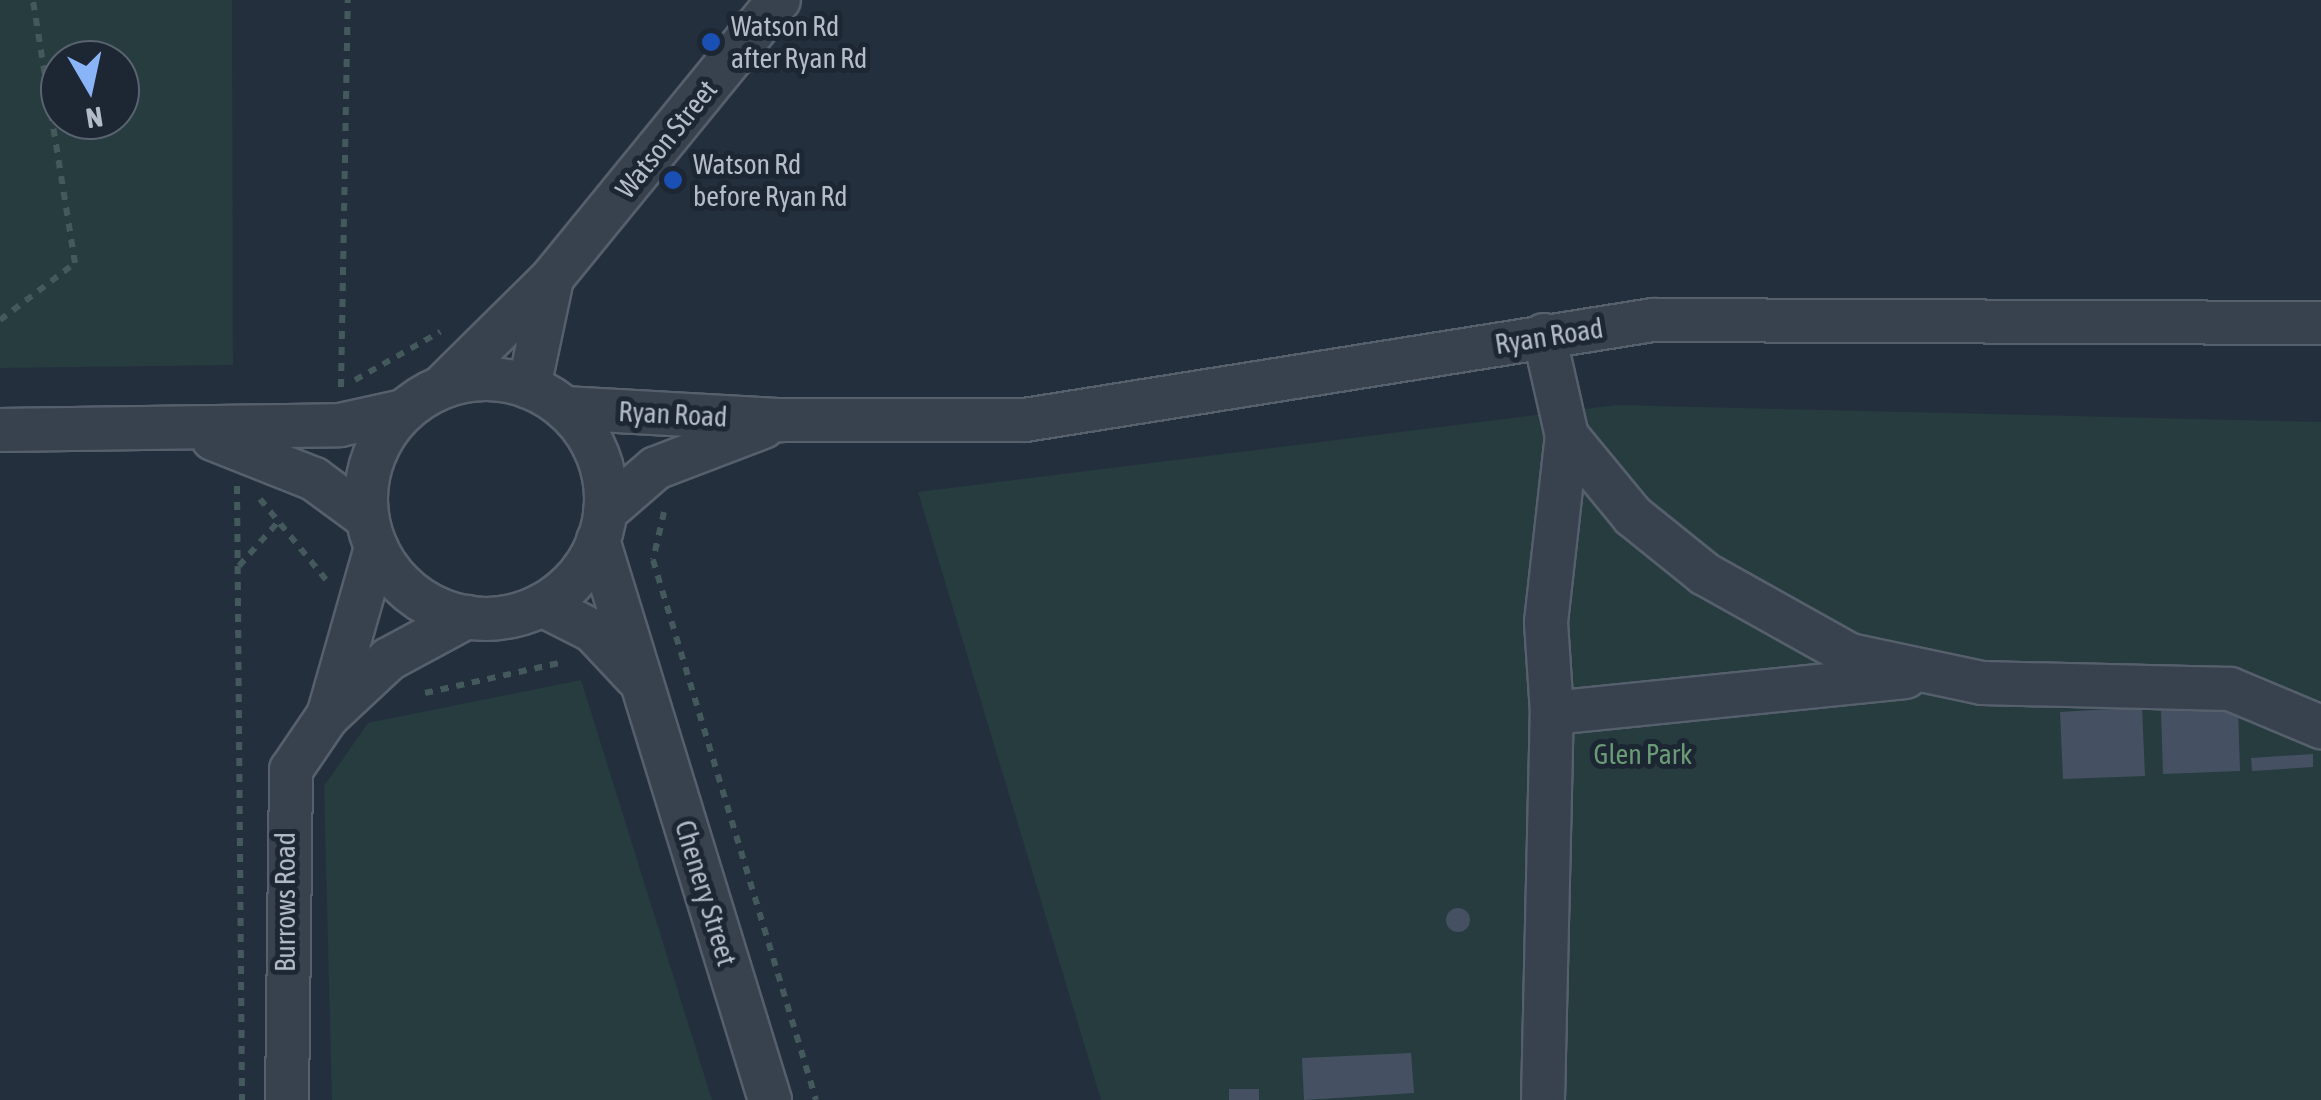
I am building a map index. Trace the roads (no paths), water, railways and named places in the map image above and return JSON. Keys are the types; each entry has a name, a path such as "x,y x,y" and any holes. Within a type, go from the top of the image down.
{"street":[{"name":"Watson Street","path":"443,386 552,278 779,0"},
{"name":"Watson Street","path":"547,398 552,278"},
{"name":"Ryan Road","path":"547,398 782,420 1025,420 1653,320 2321,324"},
{"path":"1543,1100 1552,713 1546,622 1567,436 1544,335"},
{"path":"0,430 188,431 340,424 403,411 443,386 487,379 547,398 598,455 602,526 576,577 542,604 468,617 412,594 371,533 314,479 188,431"},
{"path":"371,533 372,460 403,411"},
{"name":"Ryan Road","path":"602,526 656,468 782,420"},
{"path":"1567,436 1633,516 1705,574 1850,655 1920,675"},
{"name":"Chenery Street","path":"602,526 643,685 770,1100"},
{"name":"Burrows Road","path":"328,717 371,533"},
{"name":"Chenery Street","path":"542,604 593,631 643,685"},
{"name":"Burrows Road","path":"287,1100 285,811 291,770 328,717 390,659 468,617"},
{"path":"1552,713 1920,675 2230,689 2321,727"}],"place":[{"name":"Watson Rd after Ryan Rd","path":"711,42"},
{"name":"Watson Rd before Ryan Rd","path":"673,180"}],"park label":[{"name":"Glen Park","path":"1643,754"}]}
